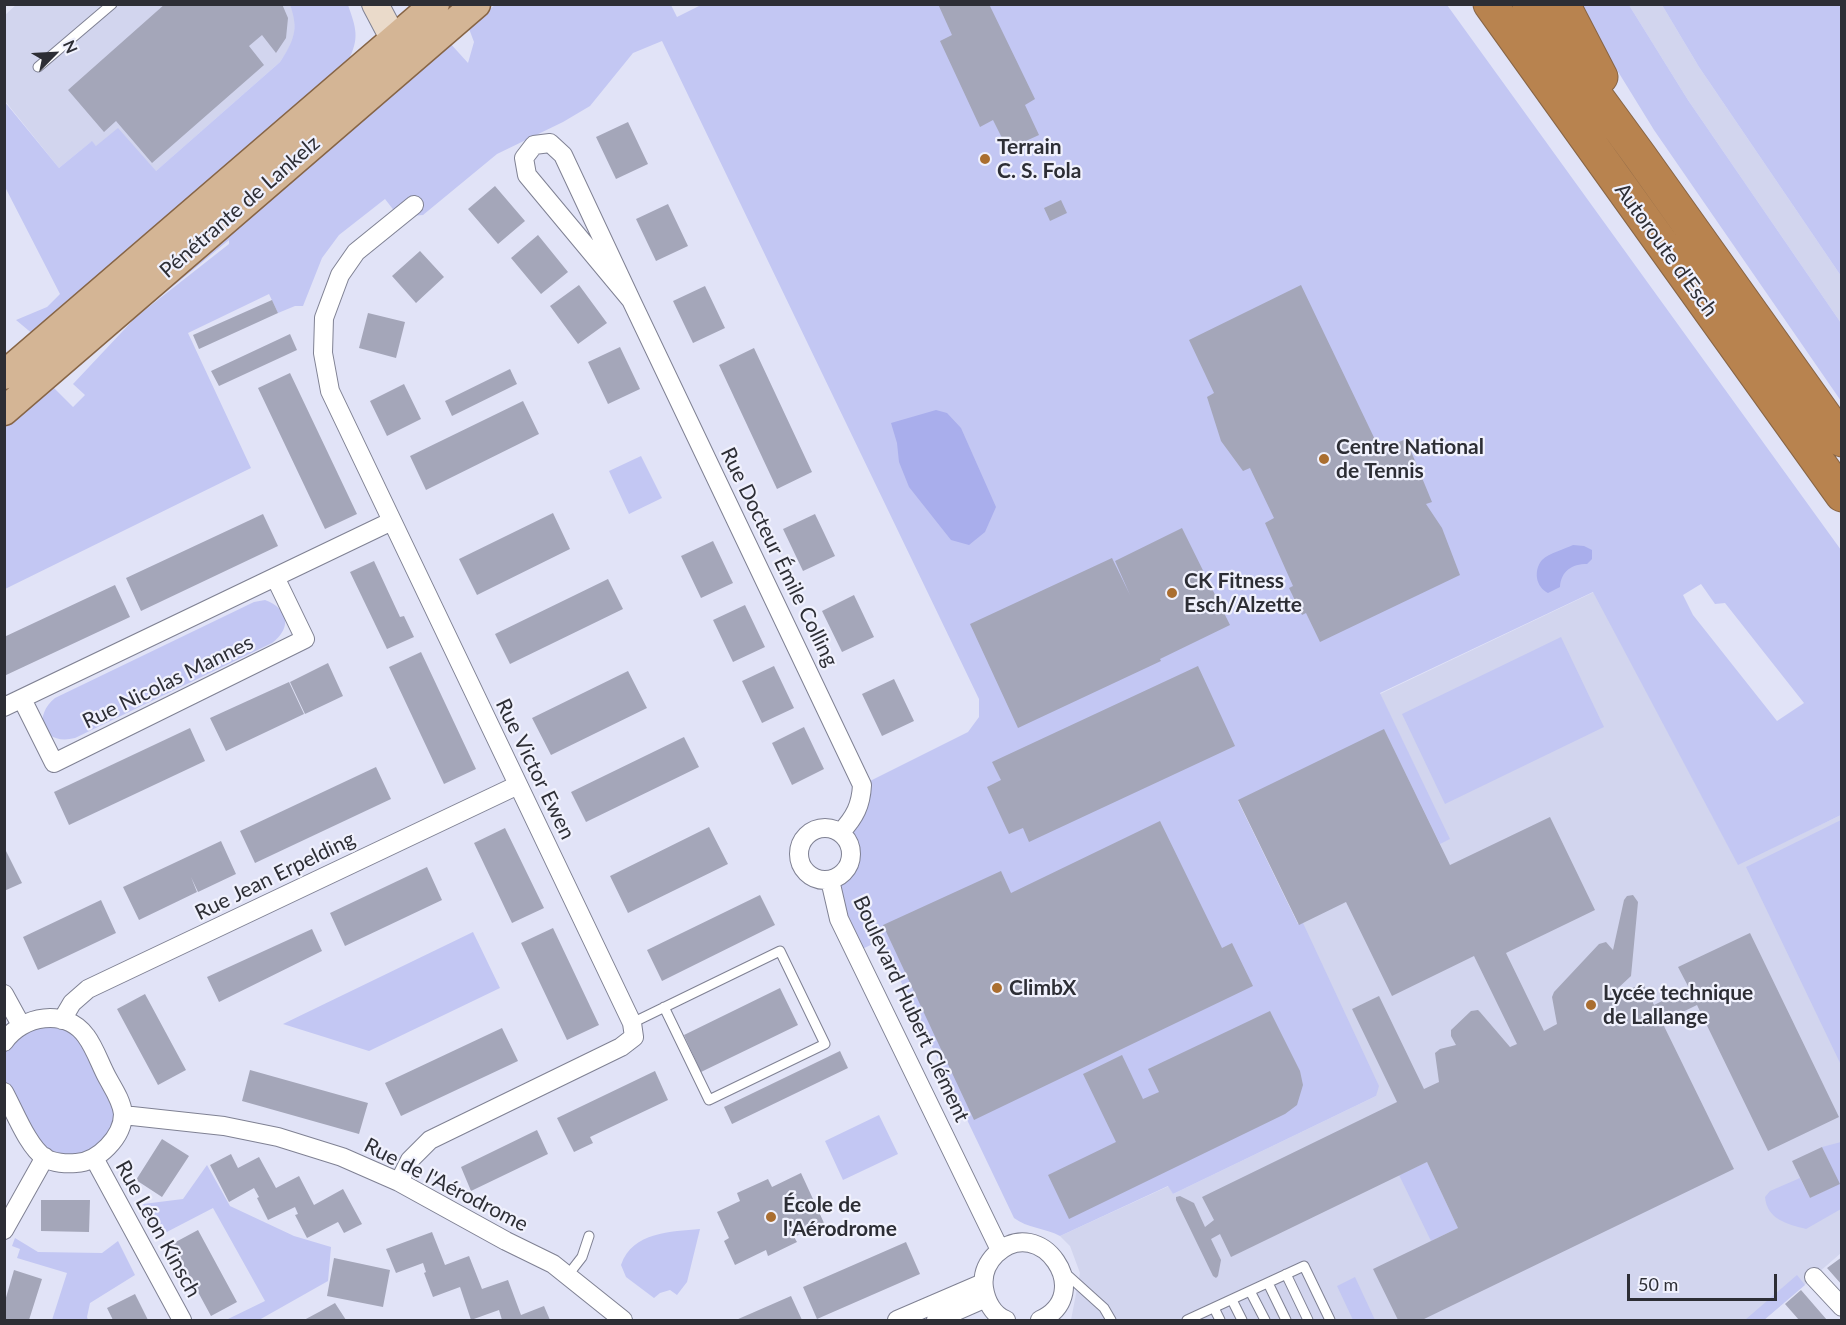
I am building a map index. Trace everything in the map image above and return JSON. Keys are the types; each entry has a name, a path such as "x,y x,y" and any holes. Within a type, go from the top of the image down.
{"highway":[{"path":"1474,4 1516,39"},
{"name":"Autoroute d'Esch","path":"1490,4 1842,495"},
{"name":"Autoroute d'Esch","path":"1528,4 1640,156 1842,440"},
{"path":"1563,4 1640,156"}],"main road":[{"path":"375,4 403,50"},
{"name":"Pénétrante de Lankelz","path":"4,411 267,183 403,50 435,4"},
{"name":"Pénétrante de Lankelz","path":"4,375 403,50 476,4"}],"street":[{"name":"Rue Docteur Émile Colling","path":"631,300 527,175 524,158 534,145 550,143 563,155 862,785 861,801 853,819 841,832"},
{"name":"Rue Victor Ewen","path":"414,205 356,252 340,275 324,318 322,353 330,391 633,1030"},
{"path":"4,707 392,520"},
{"name":"Rue Nicolas Mannes","path":"22,699 54,763 305,639 275,577"},
{"name":"Rue Jean Erpelding","path":"62,1020 72,1003 88,989 518,785"},
{"name":"Boulevard Hubert Clément","path":"841,832 833,828 815,829 802,840 799,857 806,873 813,878 831,880 839,919 1000,1250"},
{"path":"831,880 846,871 852,855 851,846 841,832"},
{"path":"4,994 21,1025"},
{"path":"4,1042 21,1025 41,1018 62,1020 75,1026 86,1035 119,1099 123,1115 118,1133 94,1158 78,1163 61,1163 45,1157 33,1145 4,1092"},
{"path":"399,1182 410,1160 430,1140 621,1047 633,1030"},
{"name":"Rue de l'Aérodrome","path":"123,1115 224,1126 278,1137 342,1157 399,1182 553,1264 623,1320"},
{"path":"4,1230 45,1157"},
{"name":"Rue Léon Kinsch","path":"94,1158 182,1320"},
{"path":"1006,1320 1000,1318 985,1291 985,1270 1000,1250 1024,1243 1036,1245 1048,1251 1062,1271 1063,1293 1059,1303 1043,1320"},
{"path":"1814,1276 1842,1307"},
{"path":"897,1320 985,1291"},
{"path":"936,1320 985,1291"}],"lane":[{"path":"38,67 112,4"},
{"path":"633,1030 664,1007 780,951 825,1044 709,1100 664,1007"},
{"path":"568,1275 582,1257 589,1236"},
{"path":"1194,1319 1304,1266 1330,1320"},
{"path":"1062,1271 1104,1308 1111,1320"},
{"path":"1286,1274 1308,1320"},
{"path":"1268,1282 1286,1320"},
{"path":"1250,1291 1265,1320"},
{"path":"1232,1300 1242,1320"},
{"path":"1214,1308 1220,1320"}],"shaded area":[{"path":"17,4 290,4 295,18 294,41 280,62 155,172 91,142 59,168 5,101 4,16"},
{"path":"703,4 1447,5 1841,550 1841,815 1738,865 1593,592 1380,693 1450,839 1440,844 1384,730 1238,801 1298,924 1303,923 1379,1086 1376,1096 1173,1194 1168,1186 1060,1236 1014,1218 881,940 856,952 830,880 847,869 849,864 851,852 847,838 862,785 968,732 979,717 979,699 662,41 633,53 590,106 563,122 497,154 423,215 399,217 385,199 339,235 322,258 303,306 295,306 278,313 269,294 188,333 251,468 5,589 4,425 50,384 73,407 85,395 73,384 136,317 229,244 229,240 64,376 449,42 468,63 474,42 468,26 495,5 671,5 677,17","holes":["1701,584 1715,604 1725,603 1804,703 1777,721 1693,615 1683,595"]},
{"path":"290,5 348,5 356,33 348,61 34,335 16,320 47,307 60,294 5,187 4,101 59,168 92,141 96,146 118,128 156,171 280,62 294,35 293,13"},
{"path":"1577,5 1629,5 1688,100 1841,323 1841,401 1654,130"},
{"path":"1629,5 1662,5 1699,67 1841,276 1841,323 1688,100"},
{"path":"1662,5 1841,5 1841,276 1699,67"},
{"path":"936,410 947,413 961,428 996,507 985,532 969,545 951,540 909,487 899,462 897,443 891,423"},
{"path":"641,456 662,498 629,514 609,471"},
{"path":"1573,545 1584,546 1592,550 1592,559 1587,564 1577,565 1568,570 1560,587 1548,593 1538,583 1539,564 1549,555"},
{"name":"Lycée technique de Lallange","path":"1594,592 1738,864 1841,815 1841,1253 1764,1320 1071,1320 1080,1273 1070,1246 1060,1236 1169,1186 1173,1194 1376,1096 1299,925 1238,800 1384,729 1440,843 1449,839 1380,694"},
{"path":"265,600 279,608 285,619 283,631 272,643 75,738 55,738 44,728 44,714 55,698 254,602"},
{"path":"1561,637 1604,727 1445,804 1402,714"},
{"path":"1841,820 1841,1065 1746,867"},
{"path":"473,932 500,988 369,1051 283,1024"},
{"path":"21,1025 75,1026 123,1115 94,1158 45,1157 5,1092 4,1042"},
{"path":"879,1115 898,1154 843,1180 825,1141"},
{"path":"1841,1142 1841,1209 1806,1229 1786,1223 1774,1216 1765,1197 1770,1191 1800,1178 1810,1198 1839,1184 1822,1147"},
{"path":"1427,1162 1458,1228 1431,1241 1399,1175"},
{"path":"207,1165 230,1206 294,1236 331,1247 328,1281 259,1320 226,1320 265,1301 213,1208 161,1235 143,1204 183,1199"},
{"path":"700,1229 687,1282 677,1295 670,1290 654,1298 626,1277 621,1265 634,1245 654,1235"},
{"path":"15,1238 38,1252 102,1253 118,1241 135,1275 90,1303 88,1320 52,1320 67,1273 17,1258 20,1249 12,1246"},
{"path":"1797,1275 1805,1285 1764,1320 1745,1320"},
{"path":"1355,1277 1375,1320 1353,1320 1337,1286"}],"building":[{"path":"165,4 282,4 288,18 286,38 276,53 262,35 249,46 264,65 152,163 116,121 104,132 68,90"},
{"path":"938,4 989,4 1035,99 1025,105 1039,135 1017,145 1010,145 1003,140 993,120 980,127 940,41 952,35"},
{"path":"628,122 648,164 616,179 596,137"},
{"path":"495,186 525,221 498,244 468,209"},
{"path":"1061,200 1067,213 1050,221 1044,208"},
{"path":"668,204 688,246 656,261 636,219"},
{"path":"538,235 568,272 541,294 511,258"},
{"path":"420,251 444,277 416,303 392,276"},
{"path":"579,285 607,323 578,344 550,306"},
{"name":"Centre National de Tennis","path":"1301,285 1380,450 1406,439 1432,502 1426,504 1442,528 1460,575 1320,642 1306,613 1302,615 1289,588 1293,586 1265,523 1274,518 1250,468 1243,471 1221,441 1207,397 1214,393 1189,340"},
{"path":"705,286 725,328 693,343 673,301"},
{"path":"272,300 278,313 199,349 193,335"},
{"path":"368,313 405,322 396,358 359,348"},
{"path":"290,334 297,350 219,386 211,371"},
{"path":"620,347 640,389 608,404 588,362"},
{"path":"754,348 812,472 777,489 719,365"},
{"path":"510,369 517,384 452,416 445,401"},
{"path":"290,373 357,514 325,529 258,388"},
{"path":"404,384 421,419 387,436 370,401"},
{"path":"523,401 539,434 426,490 410,456"},
{"path":"553,513 570,549 477,595 459,559"},
{"path":"263,514 278,546 141,611 126,578"},
{"path":"815,514 835,556 803,571 783,529"},
{"path":"1182,528 1230,625 1160,659 1161,661 1018,728 970,624 1112,558 1130,595 1115,561"},
{"path":"713,541 733,583 701,598 681,556"},
{"path":"374,561 400,617 404,616 414,637 387,649 350,572"},
{"path":"608,579 623,609 510,664 495,634"},
{"path":"115,585 130,617 4,676 4,637"},
{"path":"854,595 874,637 842,652 822,611"},
{"path":"745,605 765,647 733,662 713,620"},
{"path":"421,652 476,769 444,784 389,667"},
{"path":"328,663 343,696 305,714 290,682"},
{"path":"774,666 794,708 762,723 742,681"},
{"path":"1198,666 1235,746 1029,842 1023,828 1009,834 987,787 1001,780 992,762"},
{"path":"628,671 647,708 551,755 532,718"},
{"path":"894,679 914,721 882,736 862,694"},
{"path":"289,682 304,714 226,751 210,718"},
{"path":"804,727 824,769 792,785 772,743"},
{"path":"190,728 205,761 69,825 54,792"},
{"path":"1384,729 1450,865 1550,817 1595,910 1506,953 1544,1031 1557,1024 1552,997 1554,992 1599,944 1606,942 1613,950 1624,900 1627,896 1633,895 1638,902 1631,976 1602,1003 1643,983 1654,1005 1689,988 1678,967 1750,933 1839,1117 1768,1151 1697,1005 1662,1022 1734,1169 1422,1320 1398,1320 1373,1269 1458,1228 1427,1162 1231,1257 1220,1234 1211,1239 1221,1260 1218,1276 1216,1278 1213,1276 1176,1197 1180,1196 1194,1203 1205,1227 1214,1220 1202,1197 1397,1102 1352,1009 1379,996 1424,1089 1439,1082 1435,1053 1440,1049 1456,1045 1451,1036 1451,1030 1471,1011 1478,1010 1510,1047 1517,1044 1474,956 1392,996 1346,902 1299,925 1238,800"},
{"path":"684,737 699,767 586,822 571,792"},
{"path":"376,767 391,799 255,863 240,831"},
{"path":"1160,821 1222,948 1232,943 1253,986 974,1120 883,925 1001,871 1011,893"},
{"path":"709,827 728,864 628,913 610,876"},
{"path":"505,828 544,908 512,923 474,843"},
{"path":"221,841 236,874 198,892 191,877 197,892 139,920 123,887"},
{"path":"4,847 22,883 4,891"},
{"path":"427,867 442,900 345,946 330,913"},
{"path":"760,895 775,925 662,981 647,950"},
{"path":"101,900 116,933 38,970 23,937"},
{"path":"553,928 599,1025 567,1040 521,943"},
{"path":"312,929 322,951 219,1002 207,977"},
{"path":"780,988 798,1025 701,1072 684,1035"},
{"path":"145,994 186,1070 158,1085 117,1009"},
{"path":"1270,1011 1300,1071 1303,1085 1297,1105 1285,1114 1069,1219 1048,1175 1116,1142 1083,1074 1122,1055 1143,1099 1159,1092 1148,1069"},
{"path":"502,1028 518,1061 401,1116 385,1083"},
{"path":"840,1051 848,1068 732,1124 724,1107"},
{"path":"250,1070 368,1103 359,1134 242,1101"},
{"path":"655,1071 668,1100 590,1137 593,1143 574,1152 557,1118"},
{"path":"537,1130 548,1154 471,1191 461,1167"},
{"path":"162,1139 189,1156 162,1197 136,1180"},
{"path":"1822,1147 1840,1184 1810,1198 1792,1161"},
{"path":"231,1154 238,1168 259,1157 276,1188 299,1176 314,1205 343,1189 362,1224 344,1233 338,1222 307,1238 295,1215 298,1214 295,1207 268,1220 254,1188 229,1202 210,1165"},
{"name":"École de l'Aérodrome","path":"801,1173 824,1223 794,1237 797,1242 768,1256 766,1250 735,1265 724,1241 729,1238 717,1212 740,1201 737,1193 768,1179 772,1187"},
{"path":"41,1200 90,1200 89,1232 41,1231"},
{"path":"198,1230 237,1302 211,1316 172,1244"},
{"path":"432,1232 445,1265 469,1256 482,1289 508,1280 521,1315 544,1306 550,1320 502,1320 499,1310 471,1320 460,1287 433,1297 424,1273 426,1272 423,1263 396,1273 386,1249"},
{"path":"906,1242 920,1274 817,1319 803,1287"},
{"path":"1842,1257 1842,1285 1827,1268"},
{"path":"334,1258 390,1270 383,1307 327,1296"},
{"path":"14,1270 42,1279 29,1320 5,1320 5,1301"},
{"path":"1801,1290 1827,1320 1799,1320 1785,1304"},
{"path":"135,1294 148,1320 113,1320 107,1308"},
{"path":"791,1296 802,1320 736,1320"},
{"path":"335,1303 346,1320 304,1320 319,1312"}],"place":[{"name":"Terrain C. S. Fola","path":"985,159"},
{"name":"Centre National de Tennis","path":"1324,459"},
{"name":"CK Fitness Esch/Alzette","path":"1172,593"},
{"name":"ClimbX","path":"997,988"},
{"name":"Lycée technique de Lallange","path":"1591,1005"},
{"name":"École de l'Aérodrome","path":"771,1217"}]}
